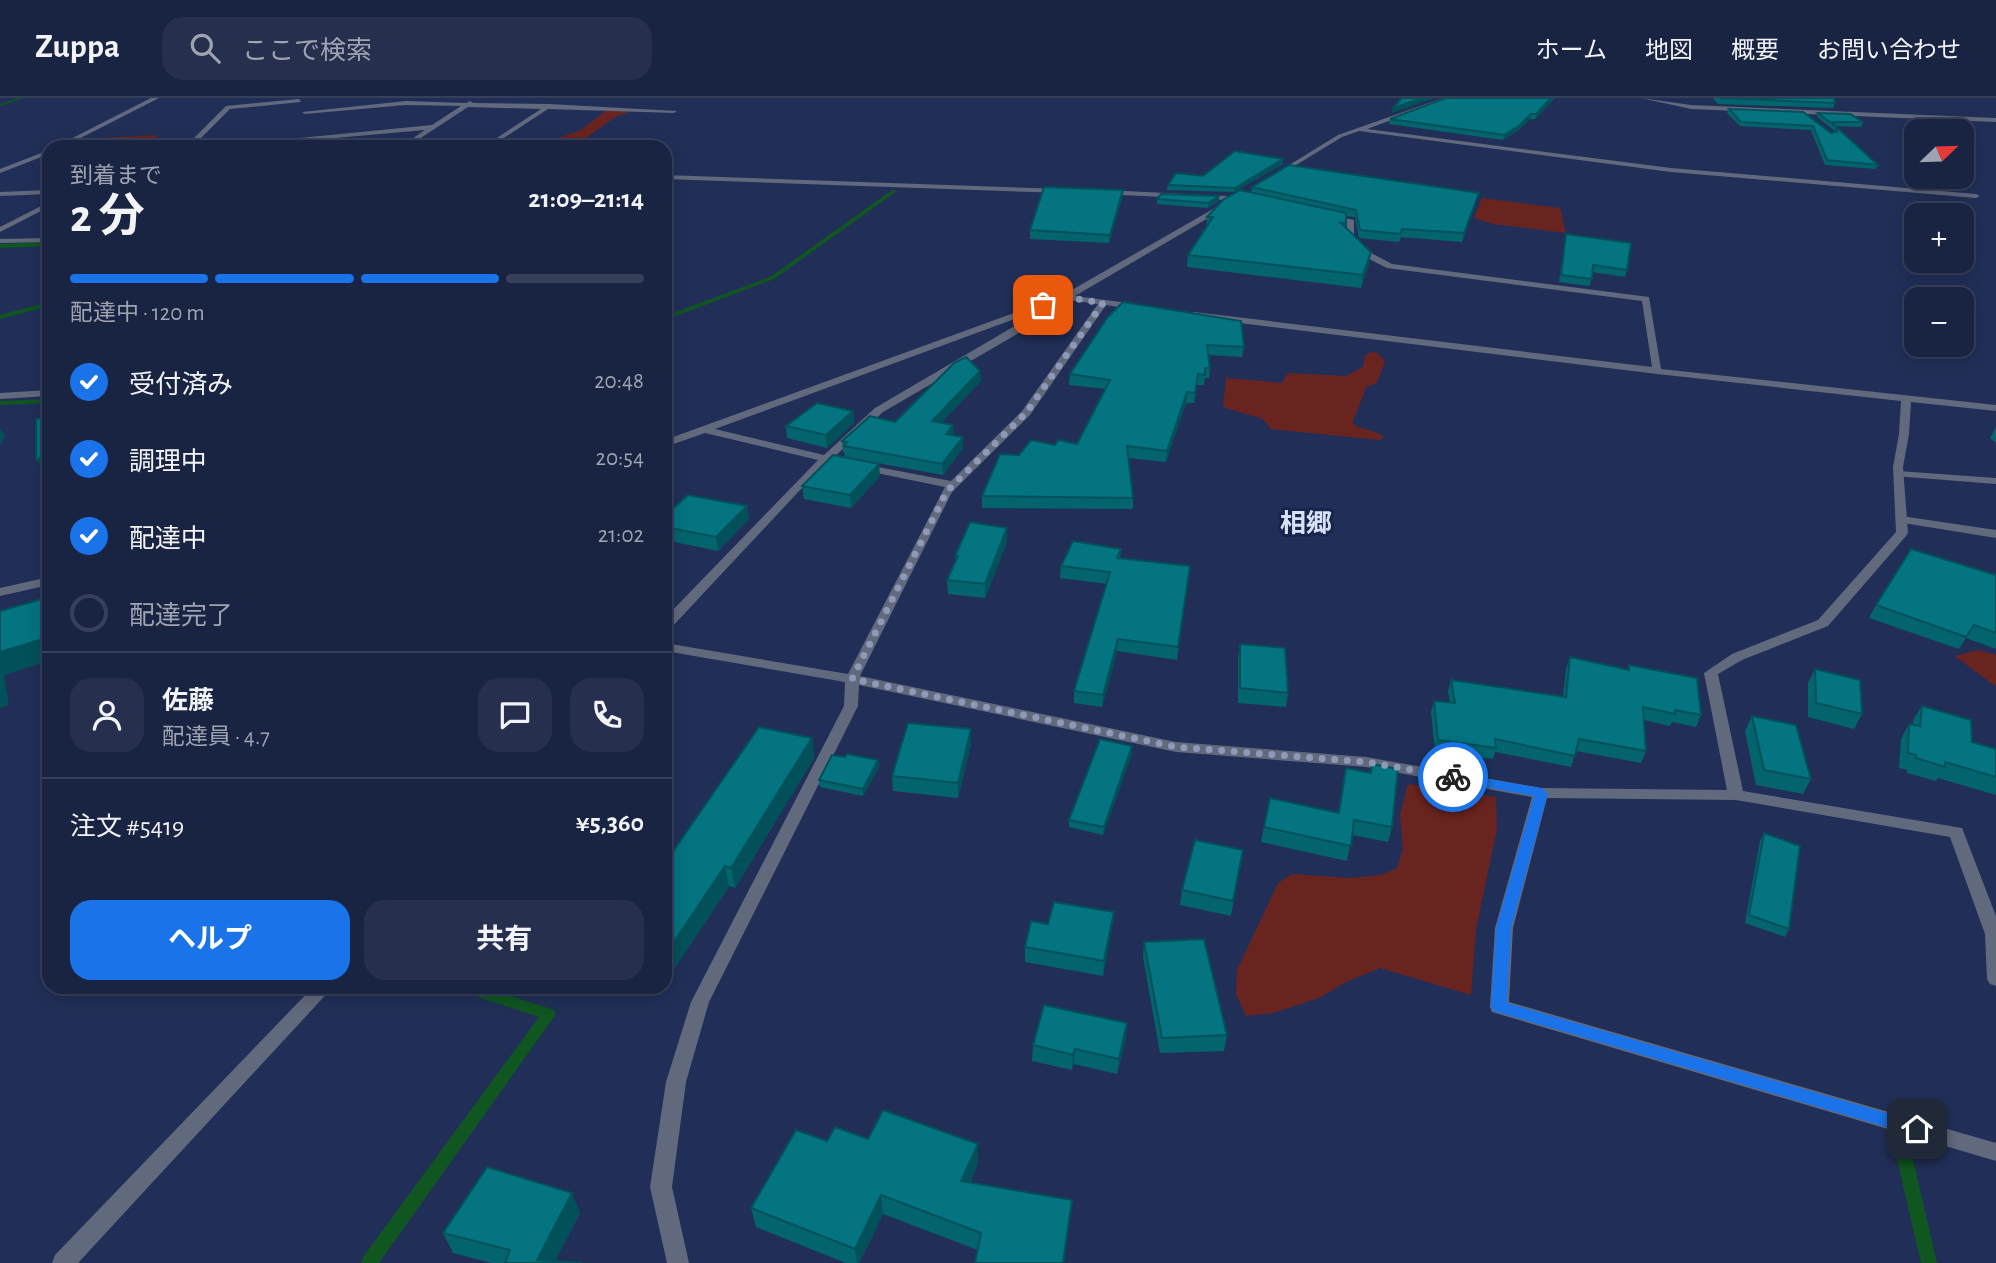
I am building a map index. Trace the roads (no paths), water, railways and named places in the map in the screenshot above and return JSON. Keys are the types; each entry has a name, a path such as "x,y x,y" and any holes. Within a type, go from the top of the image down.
{"street":[{"path":"72,140 156,98"},
{"path":"414,140 477,98"},
{"path":"497,140 548,106 566,98"},
{"path":"1262,183 1340,136 1449,98"},
{"path":"1644,98 1691,107 1996,120"},
{"path":"195,140 228,107 299,99 305,112 299,140"},
{"path":"305,112 406,101 674,111"},
{"path":"1802,111 1812,119"},
{"path":"323,140 433,127"},
{"path":"1358,129 1671,170 1976,196"},
{"path":"0,171 42,155"},
{"path":"18,165 42,163"},
{"path":"672,177 1073,191"},
{"path":"0,194 42,192"},
{"path":"1101,192 1240,197 1252,195"},
{"path":"672,619 825,459 879,410 1038,318 1066,297 1240,197"},
{"path":"0,230 42,208"},
{"path":"1314,214 1350,222 1350,238 1370,256 1390,266 1646,299 1657,371"},
{"path":"0,242 42,240"},
{"path":"672,441 1066,297 1144,309"},
{"path":"678,1263 661,1187 676,1082 700,1002 851,706 852,679 947,491 1026,413 1103,303"},
{"path":"1186,314 1657,371 1996,408"},
{"path":"0,396 42,393"},
{"path":"1737,795 1711,673 1727,660 1807,633 1824,623 1902,533 1898,474 1906,398"},
{"path":"704,430 838,462"},
{"path":"851,464 953,485"},
{"path":"1898,474 1996,481"},
{"path":"1901,520 1996,534"},
{"path":"0,592 42,582"},
{"path":"672,648 852,679 1176,747 1366,762 1541,793 1737,795 1956,832 1994,934 1996,979"},
{"path":"1541,793 1504,928 1499,1007 1996,1152"},
{"path":"63,1263 317,994"}],"waterway":[{"path":"0,105 22,98"},
{"path":"672,315 772,278 894,191"},
{"path":"0,246 42,244"},
{"path":"0,317 42,306"},
{"path":"0,403 42,401"},
{"path":"369,1263 549,1014 487,994"},
{"path":"1904,1155 1929,1263"}],"district":[{"name":"相郷","path":"1306,524"}]}
